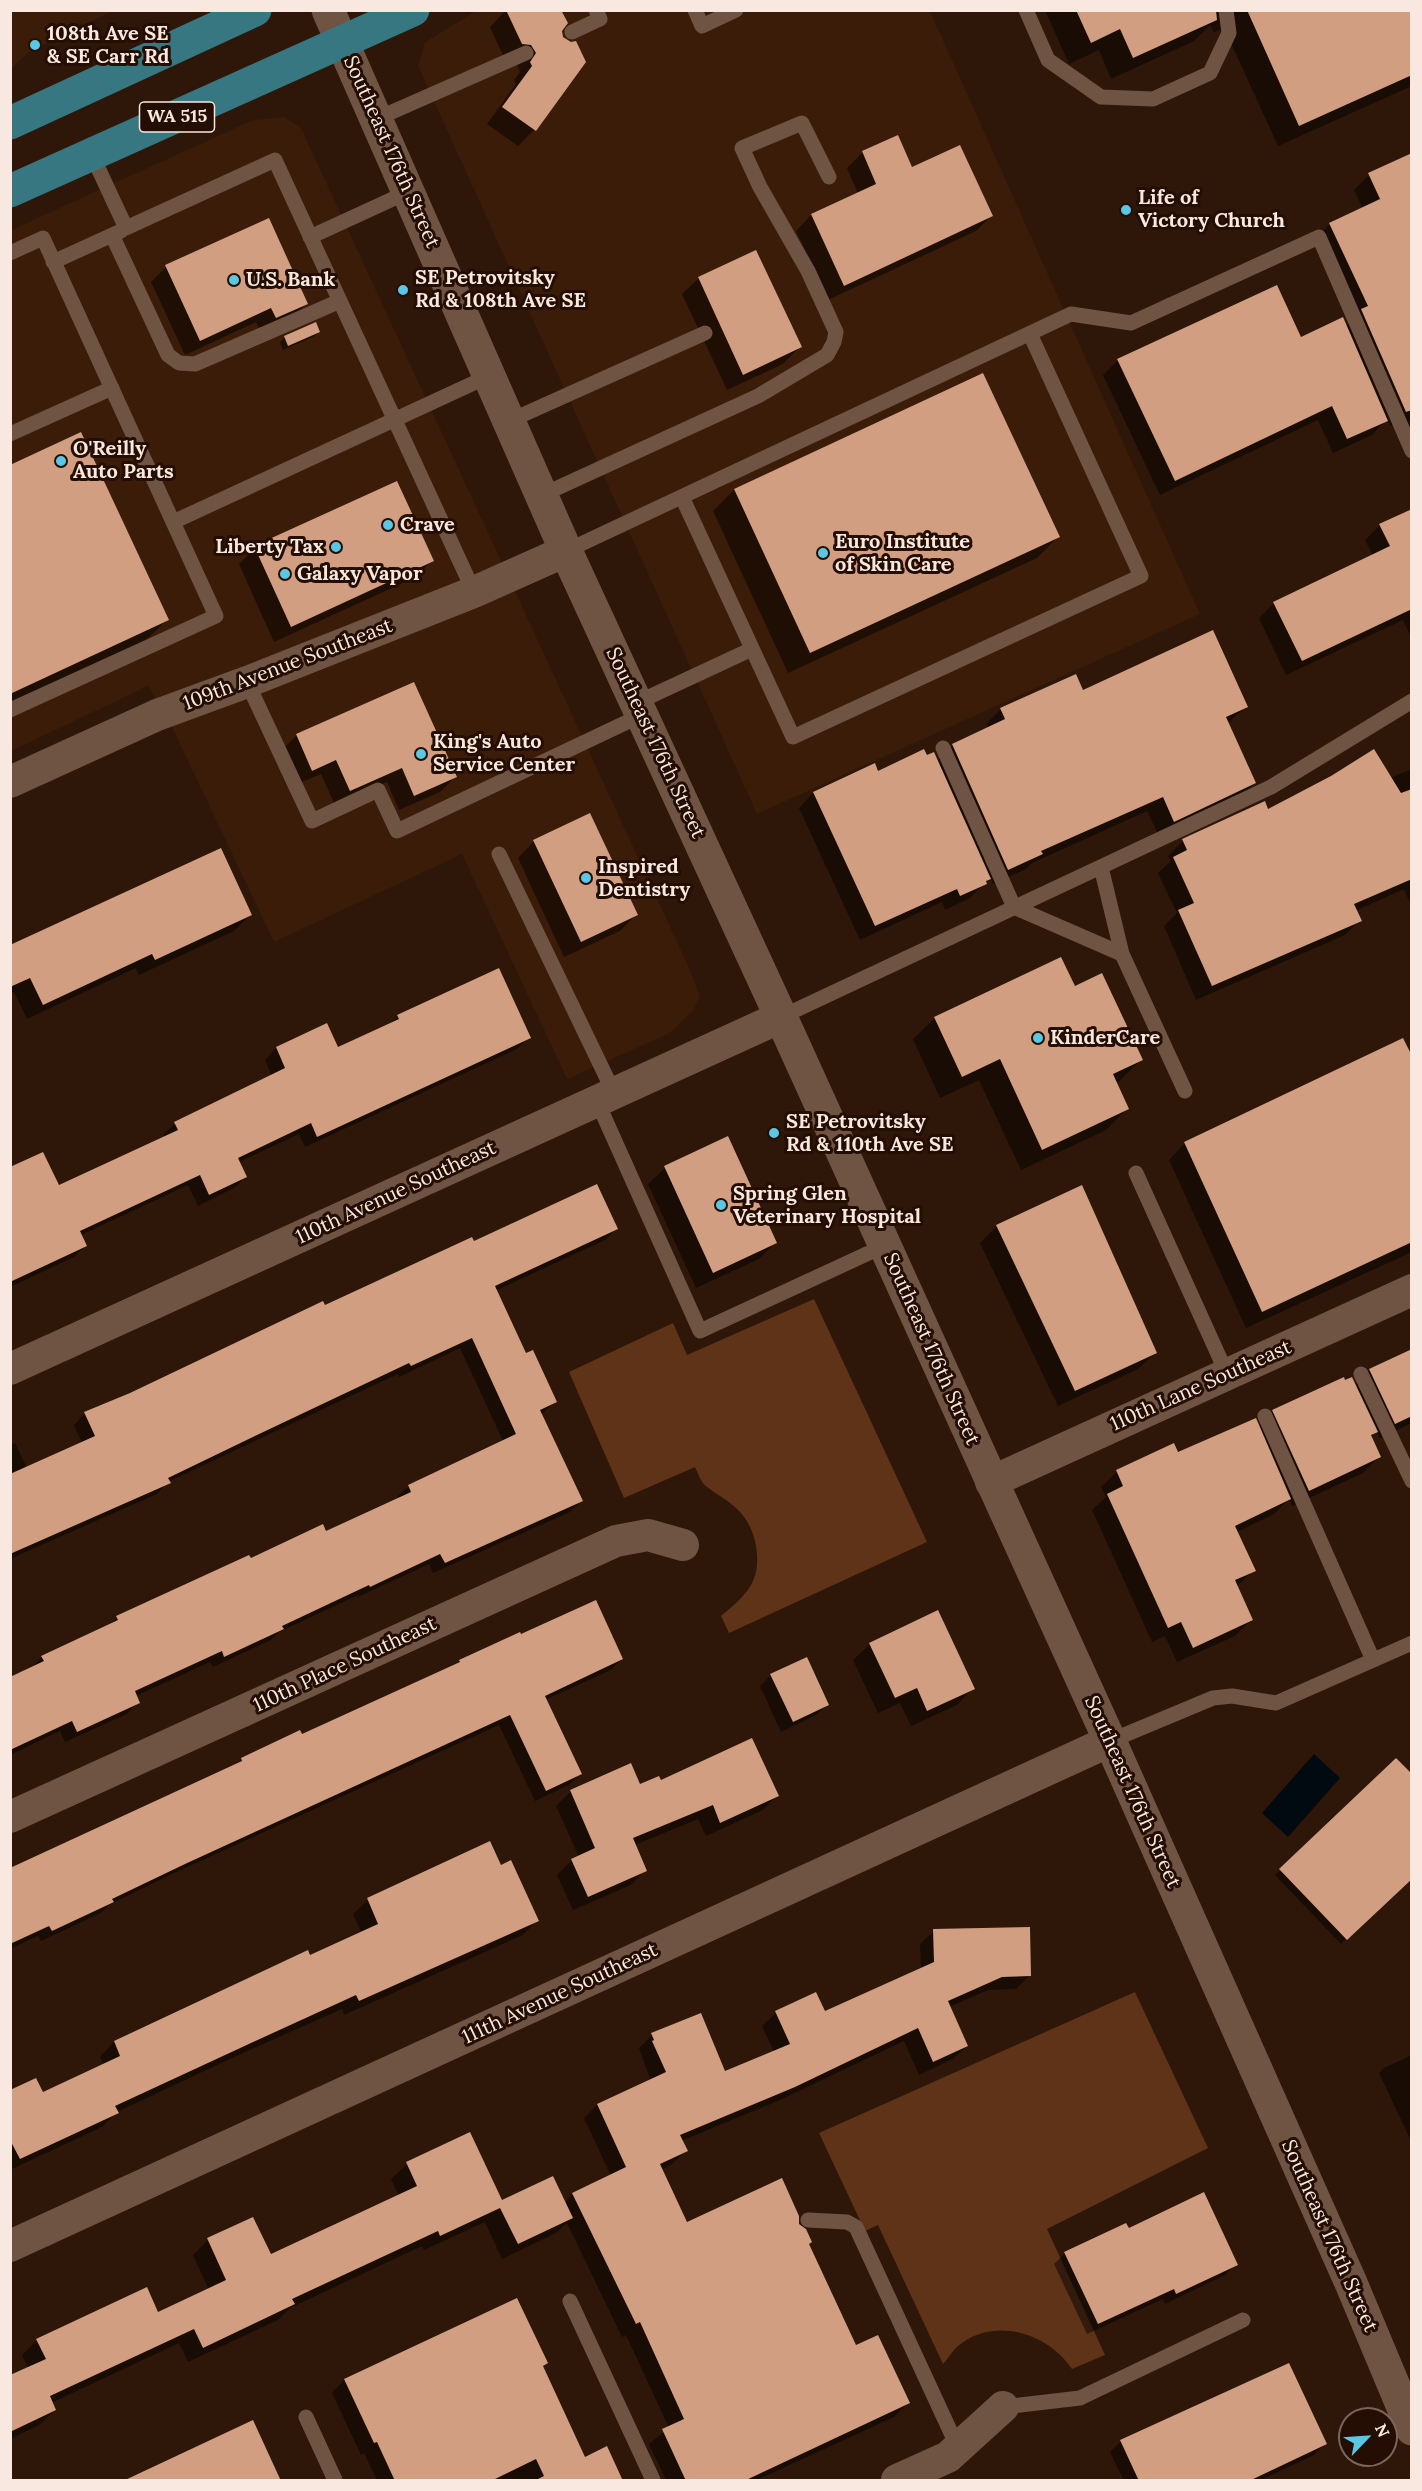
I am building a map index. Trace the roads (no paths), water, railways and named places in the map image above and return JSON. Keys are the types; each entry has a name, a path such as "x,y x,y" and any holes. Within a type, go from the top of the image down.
{"main road":[{"path":"10,123 255,10"},
{"name":"Southeast 176th Street","path":"328,10 566,551 781,1017 1110,1742 1351,2283 1412,2429"},
{"name":"WA 515","path":"10,191 413,10"}],"street":[{"name":"109th Avenue Southeast","path":"10,782 157,715 474,592 566,551"},
{"name":"110th Avenue Southeast","path":"10,1369 781,1017"},
{"name":"110th Lane Southeast","path":"991,1482 1412,1290"},
{"name":"110th Place Southeast","path":"10,1817 616,1541 648,1535 683,1545"},
{"name":"111th Avenue Southeast","path":"10,2246 1110,1742"},
{"path":"897,2481 948,2457 1003,2407"}],"lane":[{"path":"572,32 600,19 596,10"},
{"path":"695,10 702,26 736,10"},
{"path":"1026,10 1048,60 1101,97 1153,99 1210,73 1229,33 1226,10"},
{"path":"376,118 526,53"},
{"path":"542,495 758,396 827,355 836,332 808,271 760,187 742,148 802,123 829,177"},
{"path":"92,155 119,232 168,355 179,363 195,364 340,301"},
{"path":"53,262 275,160 474,592"},
{"path":"310,237 408,192"},
{"path":"566,551 1071,314 1131,323 1319,237 1412,451"},
{"path":"10,253 43,238 216,616 10,710"},
{"path":"509,421 705,333"},
{"path":"682,497 793,737 1141,576 1030,334"},
{"path":"173,522 489,376"},
{"path":"10,434 112,388"},
{"path":"247,682 312,821 378,789 397,831 639,709 752,649"},
{"path":"781,1017 1271,787 1412,701"},
{"path":"943,748 1014,908 1122,954"},
{"path":"500,854 605,1097 700,1331 884,1246"},
{"path":"1101,867 1122,954 1185,1091"},
{"path":"1136,1173 1227,1374"},
{"path":"1362,1374 1412,1481"},
{"path":"1265,1416 1373,1660"},
{"path":"1110,1742 1213,1698 1232,1696 1276,1703 1412,1643"},
{"path":"808,2220 847,2222 856,2227 958,2448"},
{"path":"570,2301 653,2481"},
{"path":"1003,2407 1080,2398 1243,2320"},
{"path":"306,2417 335,2481"}],"place":[{"name":"108th Ave SE & SE Carr Rd","path":"35,45"},
{"name":"Life of Victory Church","path":"1126,210"},
{"name":"U.S. Bank","path":"234,280"},
{"name":"SE Petrovitsky Rd & 108th Ave SE","path":"403,290"},
{"name":"O'Reilly Auto Parts","path":"61,461"},
{"name":"Crave","path":"388,525"},
{"name":"Liberty Tax","path":"336,547"},
{"name":"Euro Institute of Skin Care","path":"823,553"},
{"name":"Galaxy Vapor","path":"285,574"},
{"name":"King's Auto Service Center","path":"421,754"},
{"name":"Inspired Dentistry","path":"586,878"},
{"name":"KinderCare","path":"1038,1038"},
{"name":"SE Petrovitsky Rd & 110th Ave SE","path":"774,1133"},
{"name":"Spring Glen Veterinary Hospital","path":"721,1205"}]}
